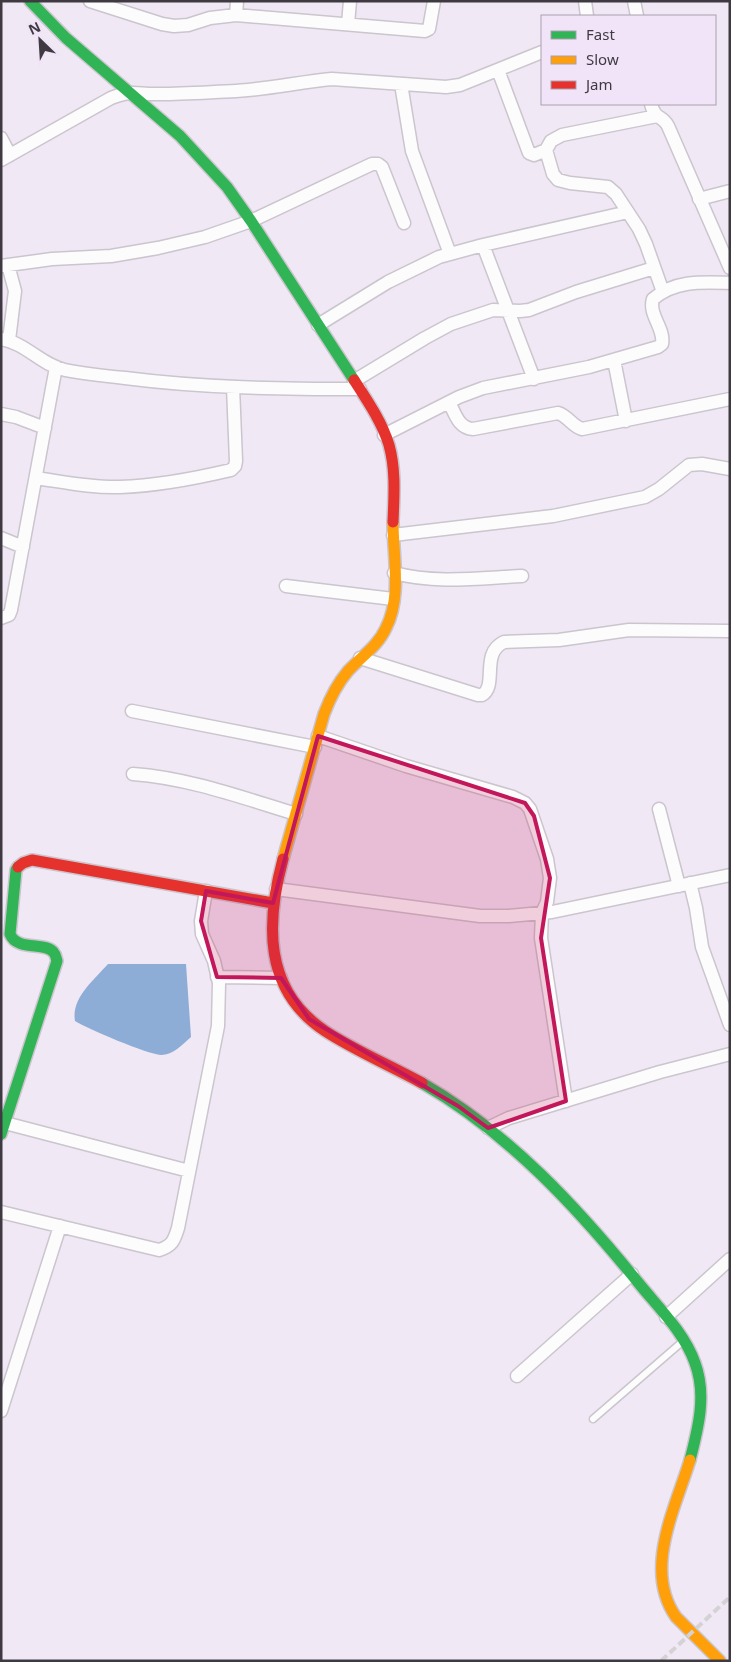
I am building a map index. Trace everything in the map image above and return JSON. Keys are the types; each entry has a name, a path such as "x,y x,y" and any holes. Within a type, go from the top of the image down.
{"street":[{"path":"30,1 66,38 180,136 226,187 251,221 357,385 376,417 388,444 392,472 394,573 393,599 387,628 376,643 343,677 332,693 316,741 273,903 271,926 273,950 281,978 294,1001 309,1019 328,1033 414,1079 458,1106 504,1141 560,1194 617,1256 683,1341 696,1366 702,1402 697,1437 662,1551 660,1571 662,1592 671,1611 720,1661"},
{"path":"90,1 162,24 174,26 236,15 425,31 431,26 434,1"},
{"path":"236,15 237,1"},
{"path":"348,24 350,1"},
{"path":"585,1 587,15"},
{"path":"634,1 637,15"},
{"path":"1,138 5,157 111,98 128,92 156,94 238,91 332,79 446,87 460,85 541,52"},
{"path":"498,70 529,153 534,155 546,150 551,141 562,135 657,116"},
{"path":"401,84 412,151 450,254"},
{"path":"652,105 657,116 666,122 668,126 730,268"},
{"path":"546,150 553,174 558,180 608,187 616,194 639,228 663,292"},
{"path":"404,223 382,167 378,164 372,164 251,221 205,237 111,256 52,259 5,266 15,291 5,339 28,349 56,367 76,372 168,383 273,389 357,385 425,338 451,324 494,310 528,310 583,289 654,268"},
{"path":"699,199 730,191"},
{"path":"318,326 388,282 414,268 450,254 628,212"},
{"path":"483,245 534,379"},
{"path":"384,435 449,402 483,388 589,368 658,347 662,344 662,336 651,305 653,299 663,292 685,284 730,283"},
{"path":"614,360 626,421"},
{"path":"1,618 9,615 11,610 56,367"},
{"path":"36,478 94,486 120,487 147,485 230,470 235,466 236,461 233,387"},
{"path":"449,402 459,423 466,428 473,429 558,413 564,415 576,427 582,429 730,399"},
{"path":"1,414 45,428"},
{"path":"393,535 553,516 645,497 659,490 689,465 702,464 730,469"},
{"path":"1,538 23,547"},
{"path":"394,573 436,580 522,576"},
{"path":"286,586 393,599"},
{"path":"360,658 482,695 487,690 492,653 498,645 504,642 559,640 629,630 730,631"},
{"path":"132,711 316,741 513,797 525,803 534,816 547,859 550,878 549,890 542,913 541,938 566,1100"},
{"path":"133,774 182,780 296,814"},
{"path":"659,810 685,884 696,908 702,947 730,1025"},
{"path":"189,1171 2,1126 57,961 54,952 50,949 21,944 12,939 10,934 16,870 25,861 32,860 273,903"},
{"path":"276,890 480,916 542,913 730,875"},
{"path":"1,1212 159,1250 168,1247 174,1240 178,1228 218,1026 217,977 214,961 202,934 200,921 206,891"},
{"path":"217,977 281,978"},
{"path":"488,1128 509,1118 566,1100 730,1054"},
{"path":"1,1411 3,1398 60,1226"},
{"path":"666,1317 730,1259"},
{"path":"517,1376 632,1274"}],"lane":[{"path":"593,1419 683,1341"}],"highlighted area":[{"path":"318,736 525,803 534,816 550,878 541,938 566,1101 488,1128 458,1106 309,1019 281,978 217,977 201,921 206,891 273,903"}],"water":[{"path":"108,964 186,964 191,1037 174,1051 161,1055 118,1041 75,1021 76,1005 80,997"}],"railway":[{"path":"661,1661 730,1597"}],"traffic: fast":[{"path":"30,1 66,38 180,136 227,187 354,380"},
{"path":"1,1134 57,961 50,949 19,943 10,934 16,870 18,867"},
{"path":"422,1083 484,1125 540,1174 592,1228 679,1332 691,1352 699,1375 700,1412 690,1460"}],"traffic: slow":[{"path":"283,859 329,702 337,686 348,671 379,640 391,616 396,576 393,522"},
{"path":"690,1460 665,1539 662,1580 667,1599 676,1617 720,1661"}],"traffic: jam":[{"path":"354,380 369,403 389,445 394,473 393,522"},
{"path":"283,859 277,883 272,930 274,953 280,975 290,996 305,1014 325,1031 422,1083"},
{"path":"18,867 32,860 273,903"}]}
